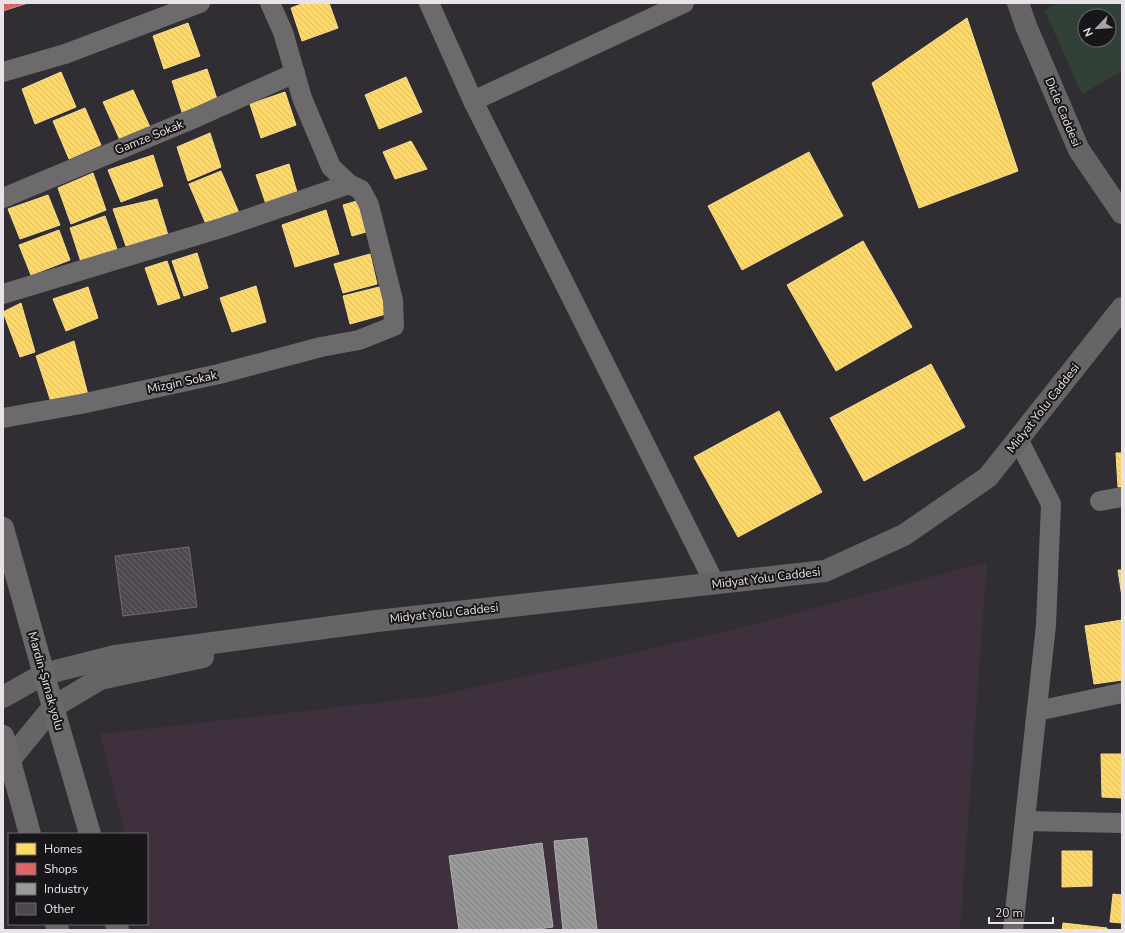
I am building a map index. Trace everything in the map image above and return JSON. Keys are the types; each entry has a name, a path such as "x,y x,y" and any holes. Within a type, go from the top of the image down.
{"highway":[{"name":"Mardin-Şırnak yolu","path":"3,528 90,833"},
{"path":"3,736 6,765 30,833"}],"street":[{"path":"3,72 65,54 200,3"},
{"path":"3,294 224,227 349,184 330,167 302,98 282,32 270,3"},
{"path":"429,3 473,101 715,584"},
{"path":"473,101 650,10 684,3"},
{"name":"Dicle Caddesi","path":"1018,3 1026,26 1079,150 1122,213"},
{"name":"Gamze Sokak","path":"3,198 197,117 295,74"},
{"name":"Mizgin Sokak","path":"3,418 81,404 211,376 321,347 359,340 394,326 393,300 369,205 361,190 349,184"},
{"name":"Midyat Yolu Caddesi","path":"377,621 825,572 904,535 988,477 1122,308"},
{"path":"1013,930 1046,625 1050,504 1018,439"},
{"path":"1100,501 1122,497"},
{"path":"3,697 44,674 115,656 377,621"},
{"path":"6,765 53,707 100,679 377,621"},
{"path":"1037,710 1122,693"},
{"path":"1025,821 1122,823"}],"shaded area":[{"path":"987,562 960,930 149,930 148,833 125,833 100,734 428,697 598,661 748,626"}],"green space":[{"path":"1057,3 1122,3 1122,71 1082,94 1045,11"}],"building: Homes":[{"path":"304,3 329,3 338,28 302,41 291,8"},
{"path":"967,18 1018,171 919,208 872,83"},
{"path":"188,23 200,56 164,69 153,36"},
{"path":"207,69 218,102 183,115 172,81"},
{"path":"61,72 76,107 35,124 22,89"},
{"path":"406,77 422,112 379,129 365,95"},
{"path":"133,90 150,127 120,140 103,102"},
{"path":"285,92 296,125 261,138 250,104"},
{"path":"85,108 101,145 69,159 53,121"},
{"path":"210,133 221,167 188,181 177,147"},
{"path":"411,141 427,169 395,179 383,152"},
{"path":"809,152 843,216 742,270 708,206"},
{"path":"153,155 163,186 121,202 108,170"},
{"path":"289,164 298,196 266,204 256,175"},
{"path":"221,171 239,213 206,224 189,184"},
{"path":"93,173 106,210 71,224 58,188"},
{"path":"48,195 60,225 20,239 8,209"},
{"path":"157,199 168,235 126,246 113,209"},
{"path":"357,201 366,232 352,236 343,205"},
{"path":"326,210 339,254 295,267 282,225"},
{"path":"105,216 117,249 81,262 70,228"},
{"path":"59,230 70,260 31,275 19,245"},
{"path":"863,241 912,327 836,371 787,285"},
{"path":"197,253 208,288 184,296 172,261"},
{"path":"370,254 377,284 343,293 334,264"},
{"path":"167,261 180,298 158,305 145,268"},
{"path":"256,286 266,322 232,332 220,298"},
{"path":"88,287 98,318 66,331 53,299"},
{"path":"379,287 386,314 350,324 343,296"},
{"path":"21,303 35,352 20,357 3,312"},
{"path":"74,341 88,395 52,405 36,356"},
{"path":"931,364 965,427 864,481 830,418"},
{"path":"779,411 822,492 738,537 694,457"},
{"path":"1116,453 1122,453 1122,487 1118,487"},
{"path":"1118,570 1122,570 1122,597"},
{"path":"1122,620 1122,680 1094,684 1085,626"},
{"path":"1101,754 1122,754 1122,798 1102,797"},
{"path":"1062,851 1092,851 1092,886 1062,887"},
{"path":"1113,894 1122,895 1122,923 1110,922"},
{"path":"1063,923 1107,928 1107,930 1062,930"}],"building: Shops":[{"path":"3,3 28,3 3,11"}],"building: Industry":[{"path":"587,838 597,930 563,930 554,841"},
{"path":"542,843 553,927 530,930 459,930 449,856"}],"building: Other":[{"path":"189,547 197,607 123,616 115,556"}]}
